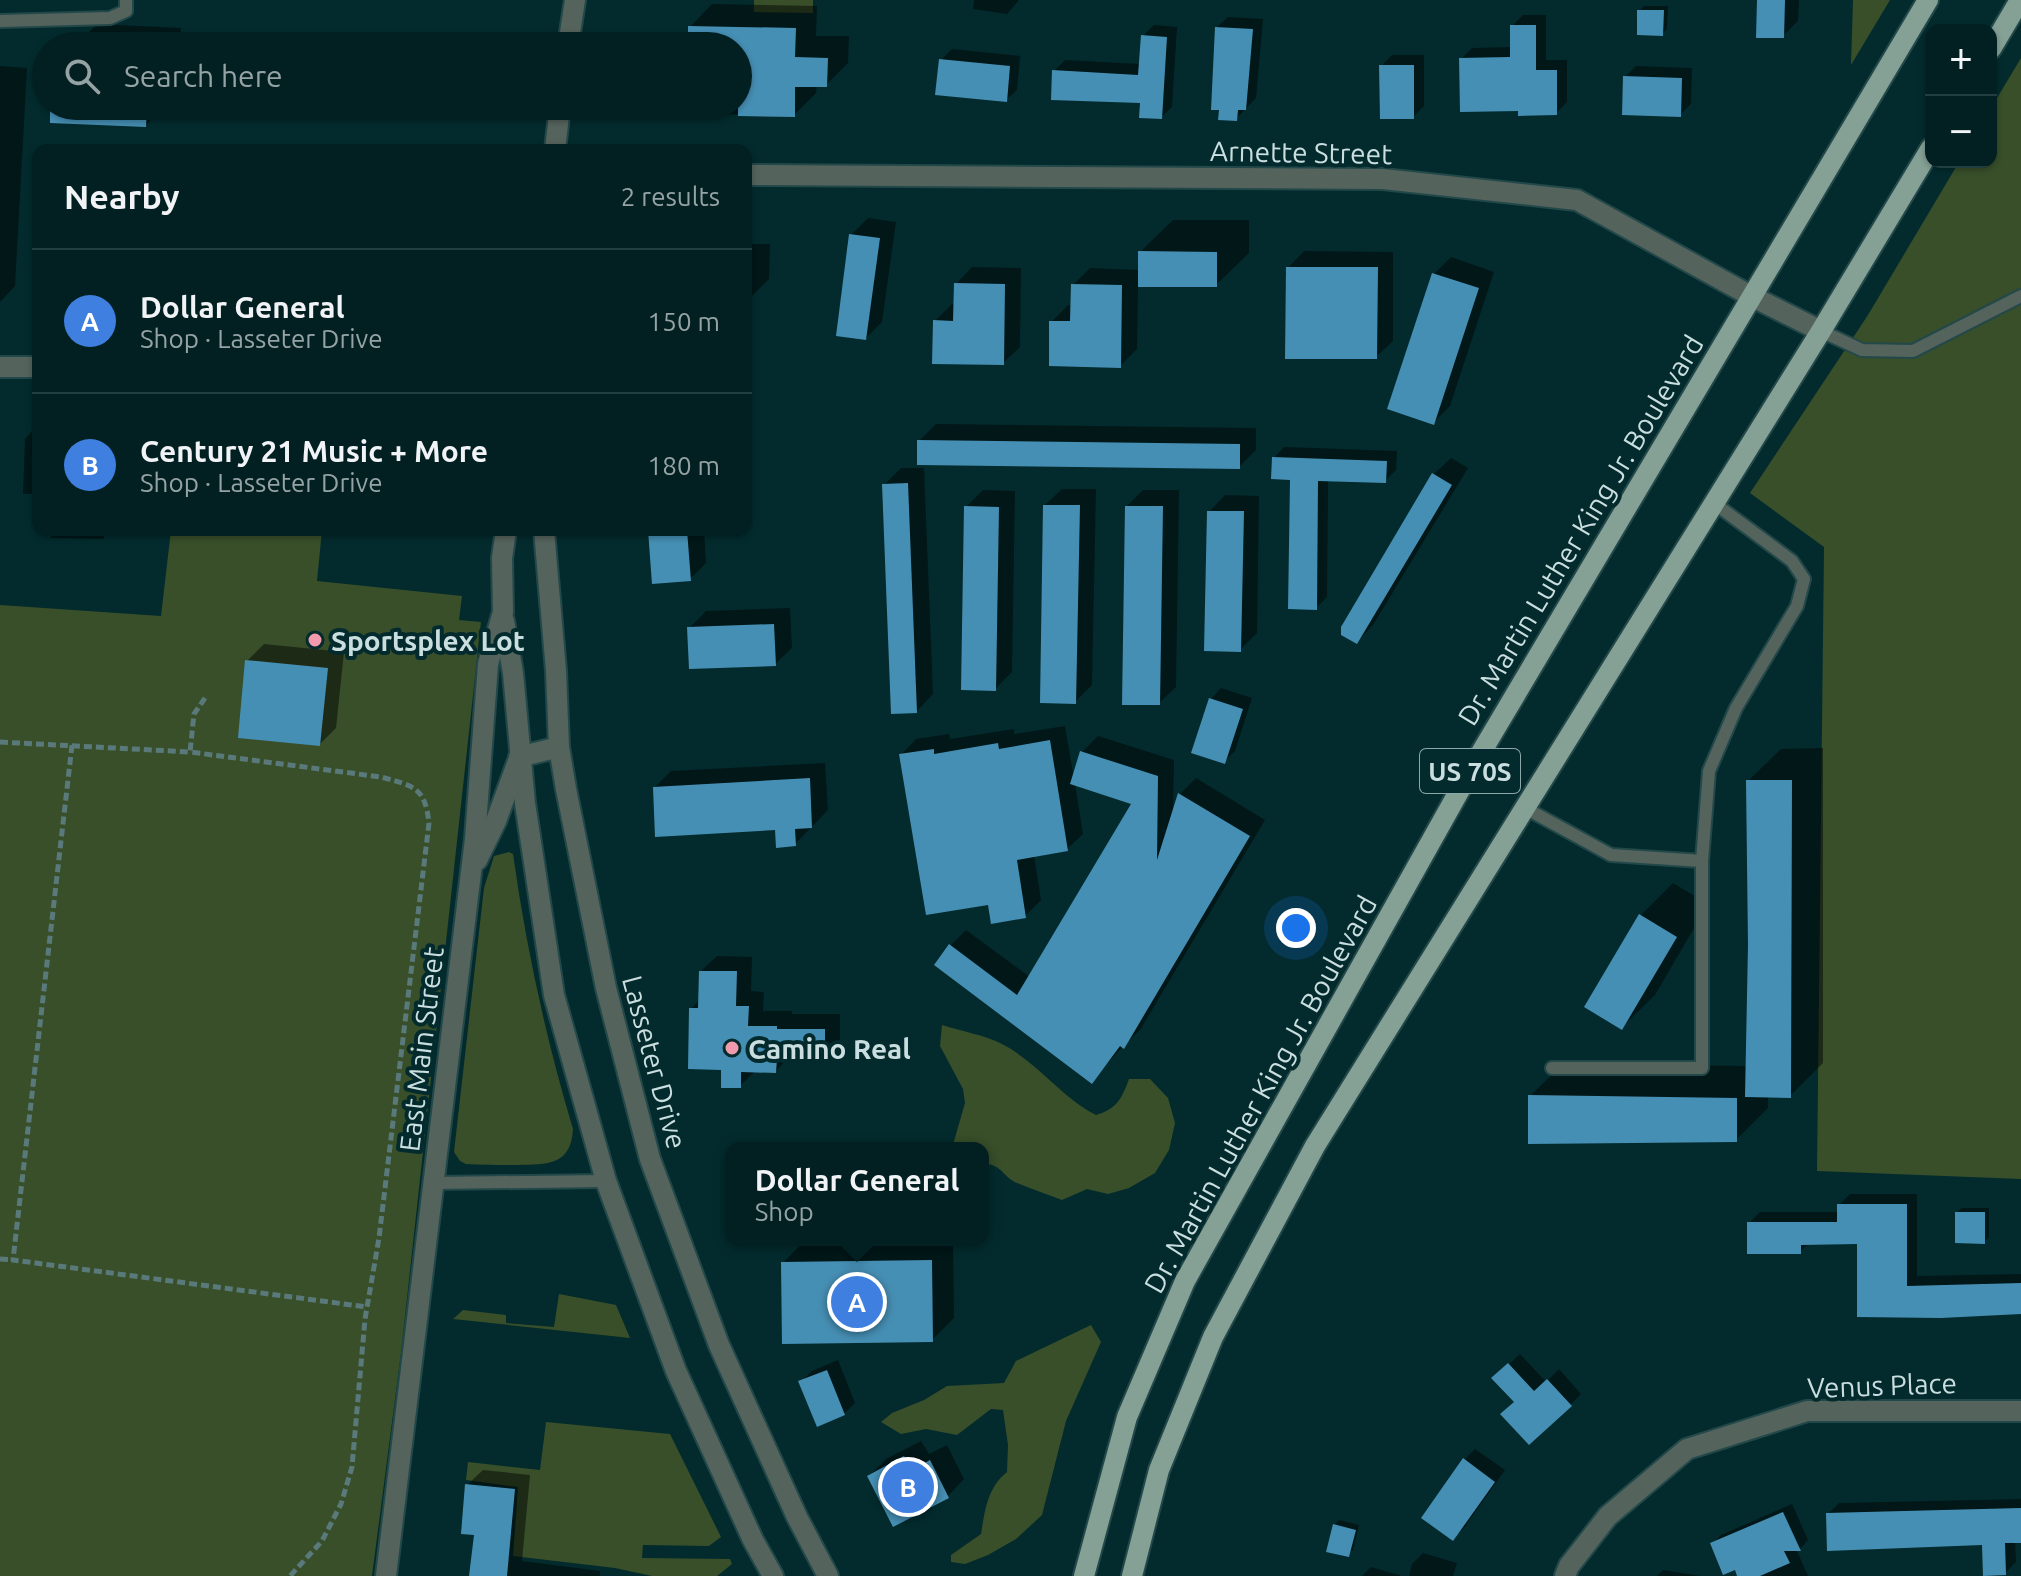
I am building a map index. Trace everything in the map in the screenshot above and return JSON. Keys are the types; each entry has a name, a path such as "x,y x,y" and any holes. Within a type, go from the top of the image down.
{"main road":[{"name":"Dr. Martin Luther King Jr. Boulevard","path":"1084,1576 1127,1417 1185,1281 1476,761 1928,0"},
{"path":"1997,39 2020,0"},
{"name":"US 70S","path":"1132,1576 1159,1470 1213,1337 1315,1146 1821,331 1925,158"}],"street":[{"path":"570,32 575,0"},
{"path":"556,144 558,120"},
{"name":"Arnette Street","path":"752,175 1383,179 1577,200 1821,331"},
{"path":"0,367 32,367"},
{"name":"East Main Street","path":"386,1576 471,874 488,664 503,612 502,558 505,536"},
{"name":"Lasseter Drive","path":"545,536 559,747 606,988 650,1159 719,1345 797,1517 828,1576"},
{"path":"503,612 513,673 519,757 554,995 606,1181 676,1371 753,1540 773,1576"},
{"path":"519,757 559,747"},
{"path":"471,874 496,821 519,757"},
{"name":"Venus Place","path":"1565,1576 1569,1566 1608,1516 1687,1449 1807,1411 2021,1411"}],"lane":[{"path":"0,21 110,18 126,11 126,0"},
{"path":"1821,331 1862,350 1913,351 2021,296"},
{"path":"1552,1068 1702,1068 1702,861 1709,771 1736,708 1797,606 1804,579 1792,561 1714,503"},
{"path":"1525,808 1611,855 1702,861"},
{"path":"434,1183 606,1181"}],"path":[{"path":"190,752 194,714 205,698"},
{"path":"0,742 190,752 381,777 411,786 426,801 429,823 379,1238 367,1307 352,1467 341,1504 322,1541 290,1576"},
{"path":"13,1260 72,745"},
{"path":"0,1259 367,1307"}],"green space":[{"path":"754,0 813,0 813,13 754,12"},
{"path":"1853,0 1890,0 1851,65"},
{"path":"2021,58 2021,1179 1817,1171 1824,547 1750,493 1868,315 1955,168 1997,168 1997,98"},
{"path":"170,536 321,536 317,581 462,596 459,620 481,622 401,1353 372,1576 0,1576 0,605 161,616"},
{"path":"509,852 513,854 546,1027 573,1129 568,1150 548,1163 466,1164 454,1152 484,888 494,856"},
{"path":"942,1025 1002,1044 1096,1115 1118,1102 1129,1079 1150,1079 1168,1098 1175,1123 1169,1150 1155,1173 1129,1188 1108,1194 1087,1189 1062,1200 1017,1183 989,1164 989,1142 954,1142 965,1103 963,1089 940,1046"},
{"path":"559,1294 616,1305 630,1338 453,1319 463,1310 506,1315 506,1323 554,1327"},
{"path":"1091,1325 1101,1342 1066,1421 1042,1515 1016,1539 988,1555 965,1564 951,1562 951,1555 981,1534 991,1493 1007,1472 1008,1445 1003,1410 991,1409 957,1435 926,1429 901,1434 881,1422 892,1413 924,1400 947,1386 1004,1383 1016,1361"},
{"path":"546,1422 670,1434 721,1537 709,1546 643,1545 642,1558 730,1559 732,1564 717,1576 652,1576 615,1568 513,1556 518,1487 466,1480 468,1462 540,1470"}],"building":[{"path":"1757,0 1785,0 1784,38 1756,38"},
{"path":"1637,10 1664,10 1663,36 1637,35"},
{"path":"1510,25 1536,25 1536,70 1557,70 1557,115 1518,116 1518,111 1460,112 1459,58 1510,57"},
{"path":"688,26 796,28 795,57 828,58 827,87 795,87 795,117 752,116 752,32 688,32"},
{"path":"1215,27 1253,29 1246,110 1238,110 1237,121 1218,120 1219,110 1211,110"},
{"path":"1141,35 1167,37 1162,119 1139,118 1140,103 1051,100 1052,70 1138,75"},
{"path":"939,59 1010,66 1007,102 935,95"},
{"path":"1379,65 1414,65 1414,119 1380,119"},
{"path":"1623,76 1682,78 1681,117 1622,115"},
{"path":"50,120 146,120 146,127 50,123"},
{"path":"849,234 880,238 866,340 836,336"},
{"path":"1138,251 1217,252 1217,287 1138,287"},
{"path":"1286,267 1378,267 1377,359 1285,359"},
{"path":"1432,273 1479,288 1434,425 1387,409"},
{"path":"954,283 1005,284 1004,365 932,364 933,320 953,321"},
{"path":"1071,284 1122,285 1121,368 1049,366 1049,321 1070,321"},
{"path":"917,440 1240,444 1240,469 917,465"},
{"path":"1272,457 1387,461 1386,483 1318,481 1317,610 1288,609 1290,480 1271,479"},
{"path":"1432,473 1452,485 1357,644 1341,635 1341,627"},
{"path":"908,483 917,713 891,714 882,484"},
{"path":"1043,505 1080,505 1076,704 1040,703"},
{"path":"964,506 999,507 996,691 961,690"},
{"path":"1125,506 1163,506 1160,705 1122,705"},
{"path":"1207,511 1244,511 1241,652 1204,651"},
{"path":"648,536 687,536 691,581 652,584"},
{"path":"774,624 776,666 689,669 687,627"},
{"path":"245,660 328,668 320,746 238,738"},
{"path":"1209,698 1243,709 1225,764 1191,753"},
{"path":"1050,740 1068,851 1017,860 1026,918 991,924 988,905 926,915 899,754 934,749 934,754 998,743 999,749"},
{"path":"1080,751 1158,776 1157,860 1178,793 1250,836 1124,1049 1120,1046 1092,1084 934,965 949,944 1017,995 1131,804 1070,784"},
{"path":"810,778 812,828 795,829 796,846 776,848 775,830 655,837 653,787"},
{"path":"1746,780 1792,780 1791,1098 1745,1097 1748,945"},
{"path":"1639,914 1677,937 1622,1030 1584,1007"},
{"name":"Camino Real","path":"699,971 737,971 736,1006 749,1006 748,1026 825,1029 825,1056 777,1058 776,1073 741,1072 741,1088 721,1088 721,1070 688,1069 689,1008 698,1008"},
{"path":"1528,1095 1737,1098 1737,1142 1528,1144"},
{"path":"1837,1204 1907,1204 1907,1286 2021,1283 2021,1314 1941,1318 1857,1317 1857,1244 1801,1245 1801,1254 1747,1254 1747,1222 1837,1222"},
{"path":"1955,1212 1985,1212 1985,1244 1955,1243"},
{"path":"932,1260 933,1342 782,1344 781,1262"},
{"path":"1508,1363 1534,1391 1547,1379 1572,1406 1529,1445 1500,1414 1514,1402 1491,1378"},
{"path":"827,1370 845,1415 817,1427 798,1381"},
{"path":"904,1456 912,1470 930,1460 949,1498 893,1527 867,1476"},
{"path":"1463,1458 1495,1482 1453,1541 1421,1518"},
{"path":"465,1484 515,1489 507,1576 469,1576 474,1535 461,1534"},
{"path":"2021,1508 2021,1543 2005,1543 2006,1575 1983,1576 1982,1545 1827,1551 1826,1513"},
{"path":"1783,1512 1801,1551 1784,1551 1790,1563 1760,1576 1737,1576 1735,1570 1723,1575 1710,1543"},
{"path":"1333,1524 1356,1530 1349,1557 1326,1552"}],"place":[{"name":"Sportsplex Lot","path":"315,640"},
{"name":"Camino Real","path":"732,1048"},
{"name":"Dollar General","path":"857,1302"},
{"name":"Century 21 Music + More","path":"908,1487"}]}
